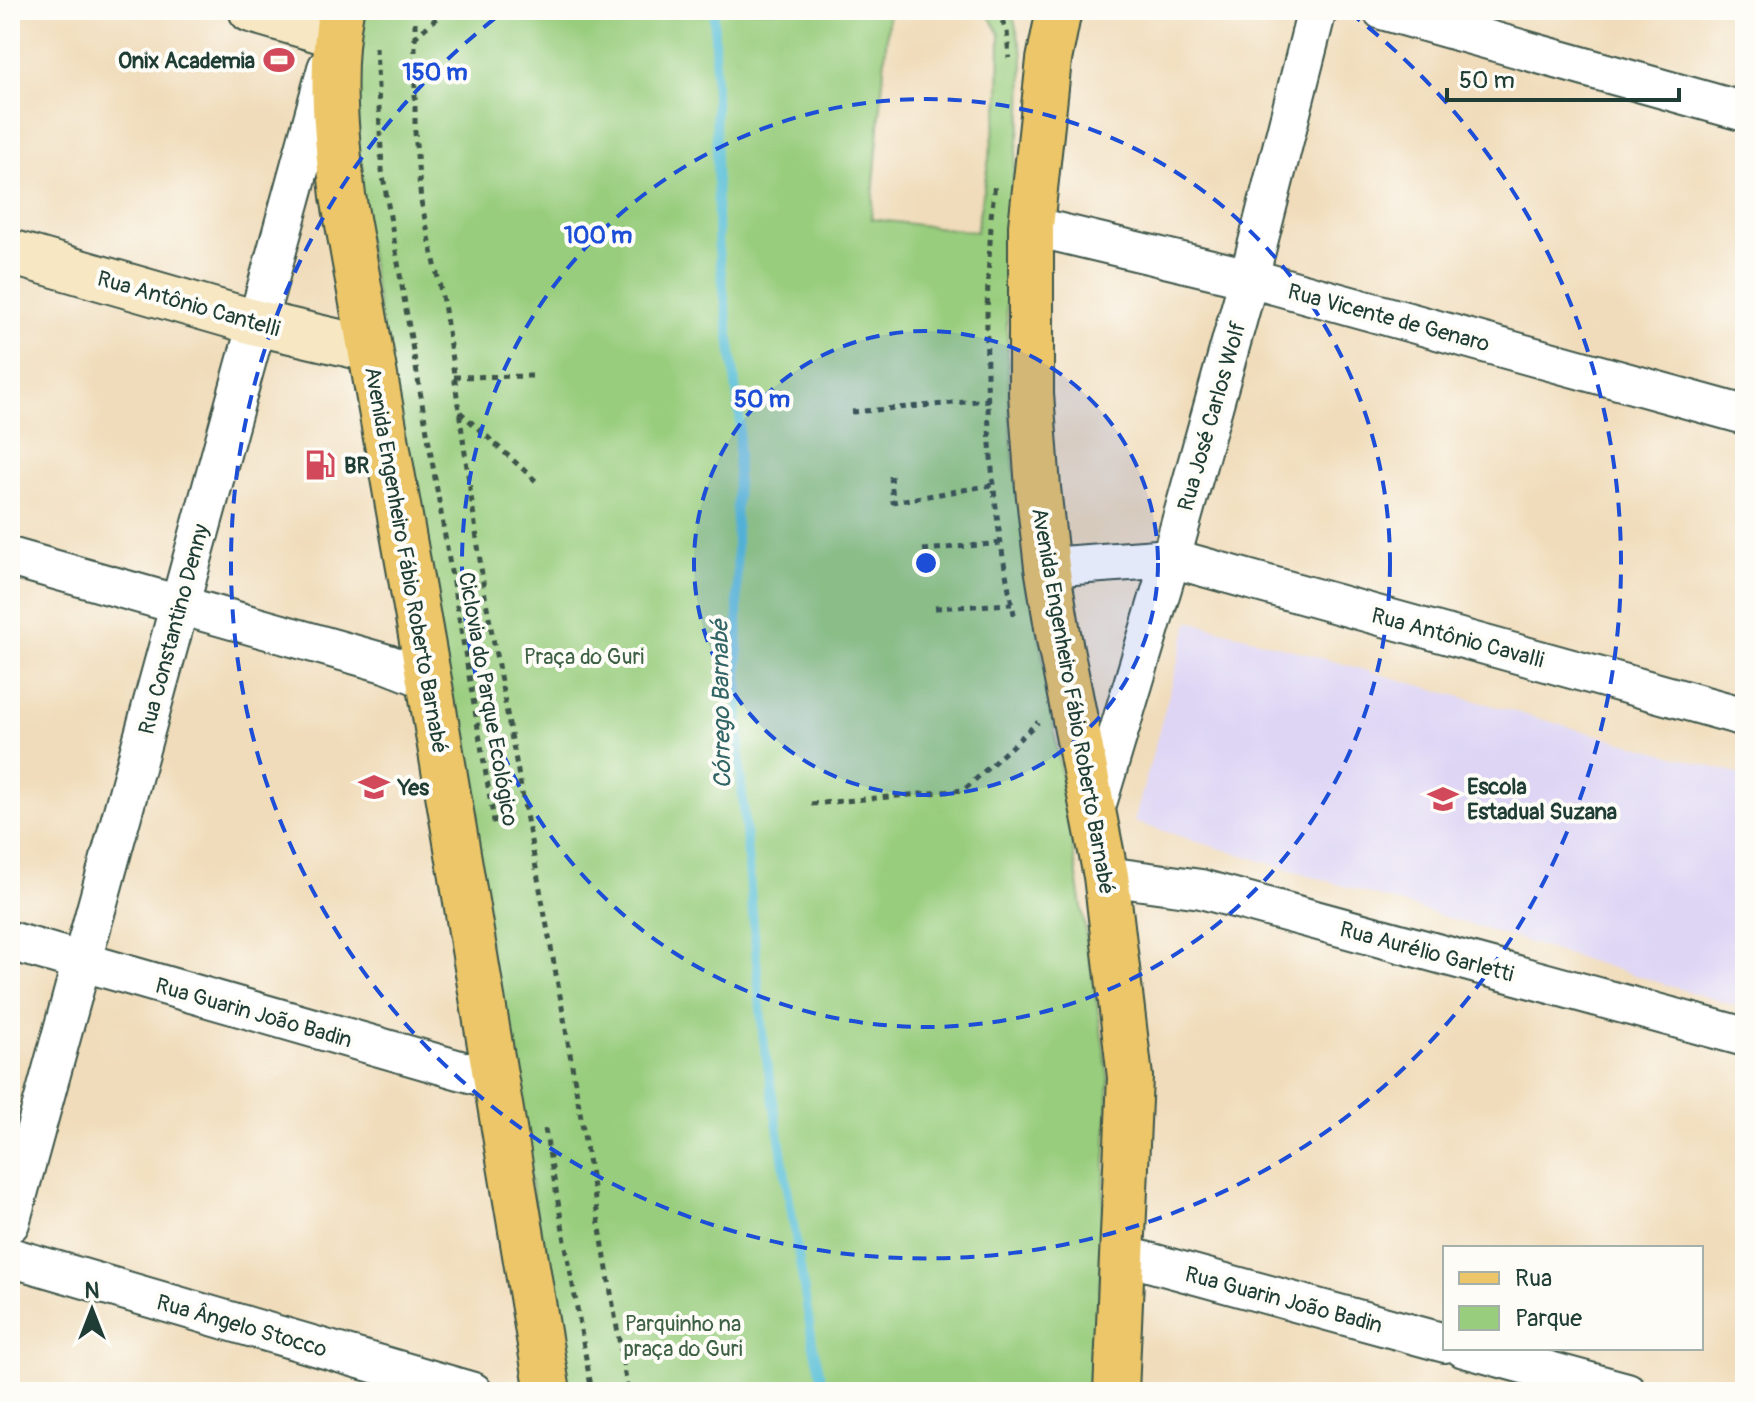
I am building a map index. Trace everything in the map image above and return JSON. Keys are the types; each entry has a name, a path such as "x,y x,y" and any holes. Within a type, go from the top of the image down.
{"main road":[{"path":"1027,10 1049,60"},
{"name":"Avenida Engenheiro Fábio Roberto Barnabé","path":"1059,10 1049,60 1031,226 1031,394 1047,567 1106,876 1130,1077 1116,1392"},
{"name":"Avenida Engenheiro Fábio Roberto Barnabé","path":"351,29 336,130 343,196 498,1081 548,1392"}],"street":[{"path":"251,10 351,29"},
{"name":"Rua José Carlos Wolf","path":"1093,818 1171,558 1249,278 1317,10"},
{"path":"1382,10 1745,112"},
{"name":"Rua Constantino Denny","path":"10,1223 257,323 351,29"},
{"name":"Rua Vicente de Genaro","path":"1031,226 1249,278 1745,415"},
{"name":"Rua Antônio Cantelli","path":"10,252 257,323 369,349"},
{"path":"10,557 388,664 429,680"},
{"name":"Rua Antônio Cavalli","path":"1047,567 1171,558 1745,717"},
{"name":"Rua Aurélio Garletti","path":"1106,876 1201,889 1745,1037"},
{"name":"Rua Guarin João Badin","path":"10,941 498,1081"},
{"name":"Rua Guarin João Badin","path":"1123,1255 1443,1342"},
{"name":"Rua Ângelo Stocco","path":"10,1257 473,1392"},
{"path":"1471,1350 1627,1392"}],"path":[{"path":"415,10 415,132 421,201 445,310 485,596 561,1001 628,1392"},
{"path":"413,38 446,10"},
{"name":"Ciclovia do Parque Ecológico","path":"351,29 382,170 496,834"},
{"path":"454,377 533,376"},
{"path":"852,412 989,400"},
{"path":"459,411 536,481"},
{"path":"891,476 893,502 992,485"},
{"path":"923,550 1002,543"},
{"path":"935,608 1012,604"},
{"path":"811,804 964,790 1038,722"},
{"path":"544,1123 592,1392"}],"shaded area":[{"name":"Escola Estadual Suzana","path":"1189,621 1745,776 1745,970 1736,1006 1134,822"}],"green space":[{"path":"362,10 889,10 871,219 976,232 999,102 1000,34 985,10 1009,10 1013,16 1023,55 1022,113 1014,170 1006,292 1010,417 1016,485 1109,1081 1095,1392 567,1392 356,180 356,25"}],"waterway":[{"name":"Córrego Barnabé","path":"714,10 718,246 740,420 736,509 740,766 763,1037 813,1345 825,1392"}],"place":[{"name":"Onix Academia","path":"279,60"},
{"name":"BR","path":"320,465"},
{"name":"Yes","path":"374,787"},
{"name":"Escola Estadual Suzana","path":"1443,799"}],"park label":[{"name":"Praça do Guri","path":"584,656"},
{"name":"Parquinho na praça do Guri","path":"683,1336"}]}
